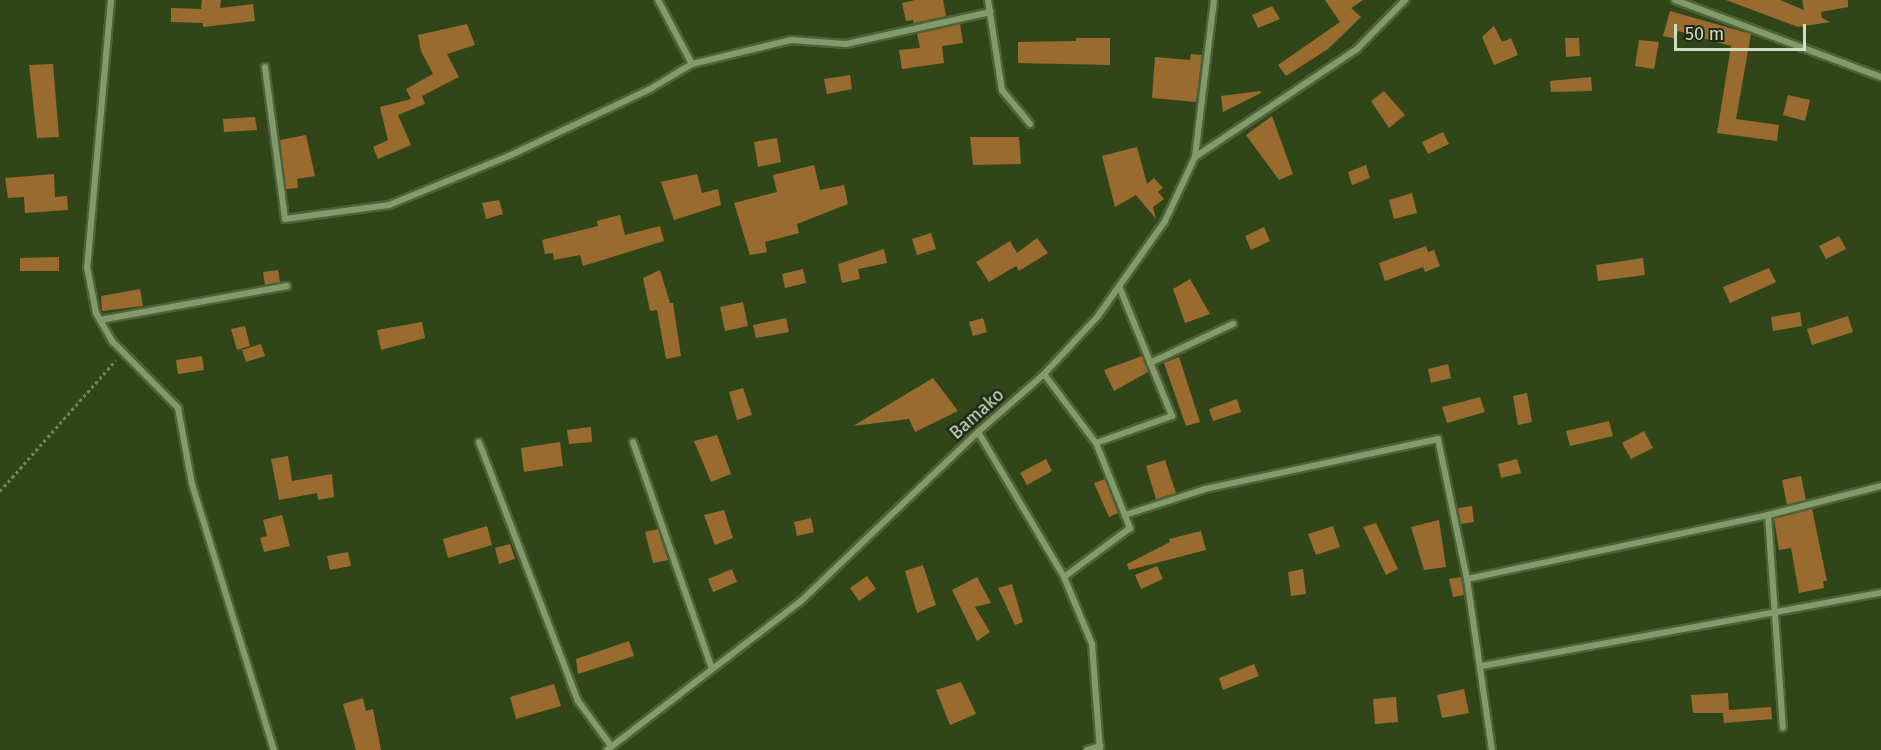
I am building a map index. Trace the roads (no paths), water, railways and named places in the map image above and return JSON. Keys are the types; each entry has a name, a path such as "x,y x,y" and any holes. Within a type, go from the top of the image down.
{"street":[{"path":"111,0 87,267 100,320 123,352 178,408 192,484 274,750"},
{"path":"658,0 692,64"},
{"path":"988,0 1002,90 1030,124"},
{"name":"Bamako","path":"609,748 800,602 978,432 1044,374 1098,316 1165,222 1195,157 1214,0"},
{"path":"1195,157 1357,49 1405,0"},
{"path":"1675,0 1684,1 1881,77"},
{"path":"265,67 285,219 389,205 512,155 650,89 692,64 791,40 846,44 990,12"},
{"path":"100,320 287,286"},
{"path":"1096,443 1172,416 1119,286"},
{"path":"1150,363 1233,324"},
{"path":"1044,374 1096,443 1130,528 1064,577"},
{"path":"978,432 1064,577 1092,644 1100,748 1087,750"},
{"path":"1125,515 1204,489 1438,439 1467,579 1482,666 1492,750"},
{"path":"479,442 578,701 609,748"},
{"path":"633,442 712,669"},
{"path":"1467,579 1768,515 1881,486"},
{"path":"1768,515 1783,727"},
{"path":"1482,666 1881,593"}]}
